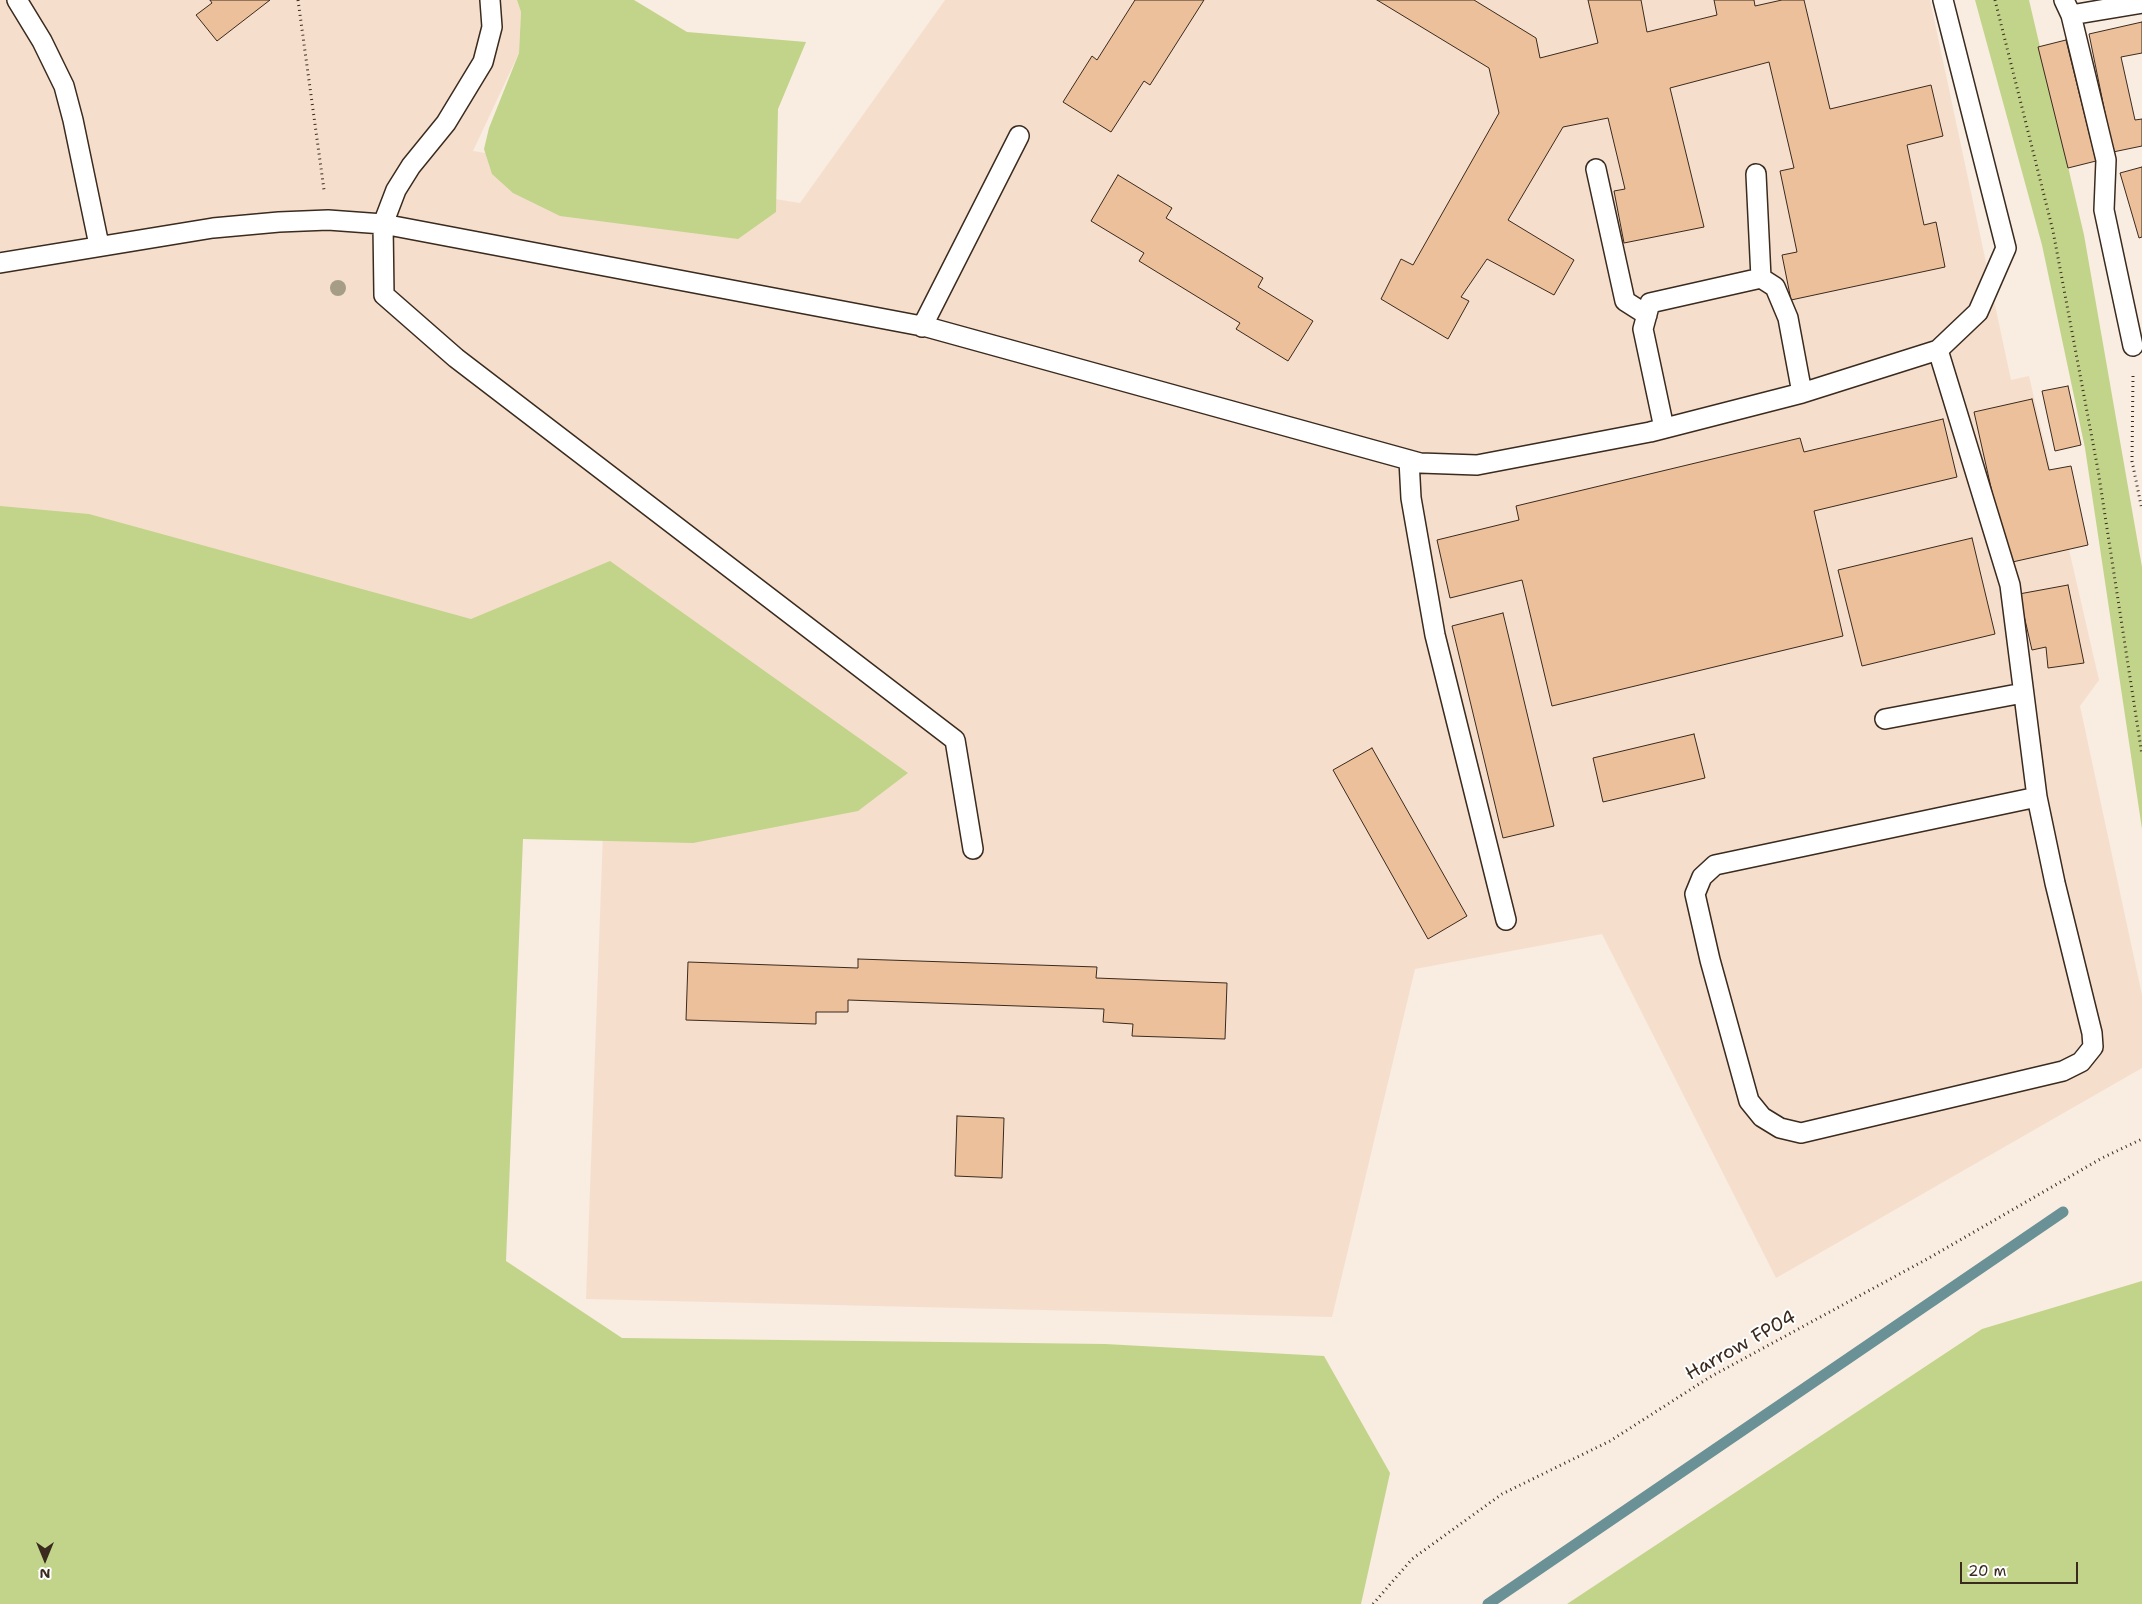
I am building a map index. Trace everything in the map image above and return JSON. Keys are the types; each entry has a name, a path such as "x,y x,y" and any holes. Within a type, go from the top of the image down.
{"lane":[{"path":"17,0 46,48 64,86 99,245"},
{"path":"490,0 492,27 483,62 446,123 411,166 396,190 382,224 384,296 456,358 956,740 973,848"},
{"path":"0,263 99,245 213,228 328,220 382,224 922,327 1420,463 1477,465 1664,428 1802,393 1938,350 1978,312 2006,248 1943,0"},
{"path":"2133,346 2135,310 2104,210 2106,160 2068,8 2142,3"},
{"path":"922,327 1019,136"},
{"path":"1596,169 1625,301 1647,315"},
{"path":"1756,174 1761,278"},
{"path":"1664,428 1643,329 1650,303 1761,278 1775,287 1788,318 1802,393"},
{"path":"1938,350 2010,585 2022,693 2037,797 2055,883 2092,1033 2093,1047 2081,1062 2063,1070 1801,1132 1780,1128 1762,1117 1749,1101 1710,960 1695,894 1702,877 1715,865 2037,797"},
{"path":"1409,460 1411,498 1435,635 1506,920"},
{"path":"1885,719 2022,693"}],"path":[{"path":"298,0 324,188"},
{"path":"1995,0 2054,232 2098,470 2142,755"},
{"path":"2133,346 2132,461 2142,510"},
{"name":"Harrow FP04","path":"1373,1604 1412,1559 1502,1494 1610,1441 1710,1377 1929,1258 2102,1158 2142,1139"}],"shaded area":[{"path":"0,0 517,0 521,12 519,53 473,151 800,203 945,0 1930,0 2011,380 2029,376 2099,680 2080,706 2142,995 2142,1068 1776,1278 1602,934 1415,969 1332,1317 586,1299 612,587 0,981"}],"green space":[{"path":"517,0 634,0 687,32 806,42 778,109 776,212 738,239 560,216 513,193 492,174 484,149 489,128 519,53 521,12"},
{"path":"1975,0 2029,0 2084,235 2142,567 2142,829 2085,448 2042,245"},
{"path":"0,506 89,514 471,619 610,561 908,773 858,811 693,843 523,839 506,1261 622,1338 1105,1344 1324,1356 1390,1473 1361,1604 0,1604"},
{"path":"2142,1281 2142,1604 1567,1604 1982,1329"}],"building":[{"path":"210,0 270,0 217,41 196,15 212,3"},
{"path":"1135,0 1204,0 1150,85 1144,81 1111,132 1063,102 1092,56 1097,60"},
{"path":"1377,0 1474,0 1536,38 1540,58 1598,43 1588,0 1641,0 1647,32 1717,15 1714,0 1754,0 1755,6 1782,0 1804,0 1830,109 1931,85 1943,136 1907,145 1924,225 1936,222 1945,267 1791,300 1782,255 1797,252 1780,171 1794,168 1769,62 1670,88 1704,227 1624,243 1614,191 1625,189 1608,118 1563,127 1508,220 1574,260 1554,295 1487,259 1461,297 1469,301 1448,339 1381,299 1401,259 1413,265 1499,113 1489,68"},
{"path":"2142,22 2142,53 2121,57 2135,120 2142,119 2142,146 2113,152 2089,34"},
{"path":"2066,40 2096,161 2068,168 2038,47"},
{"path":"2142,167 2142,237 2139,238 2120,173"},
{"path":"1118,175 1172,208 1166,218 1263,278 1258,287 1313,321 1288,361 1236,329 1240,323 1139,261 1144,253 1091,221"},
{"path":"2068,386 2081,445 2055,451 2042,391"},
{"path":"2032,399 2049,470 2071,466 2088,545 2008,563 1974,412"},
{"path":"1943,419 1957,477 1814,511 1843,636 1552,706 1522,580 1450,598 1437,540 1519,520 1516,506 1800,438 1804,452"},
{"path":"1972,538 1995,634 1862,666 1838,570"},
{"path":"2068,585 2084,663 2048,668 2046,647 2032,650 2019,594"},
{"path":"1503,613 1554,826 1503,838 1452,626"},
{"path":"1694,734 1705,778 1603,802 1593,758"},
{"path":"1372,748 1467,916 1428,939 1333,770"},
{"path":"858,959 1097,967 1096,978 1227,983 1225,1039 1132,1036 1133,1024 1103,1022 1104,1009 848,1000 848,1012 816,1012 816,1024 686,1020 688,962 858,968"},
{"path":"957,1116 1004,1118 1002,1178 955,1176"}],"waterway":[{"path":"1488,1604 2063,1212"}]}
